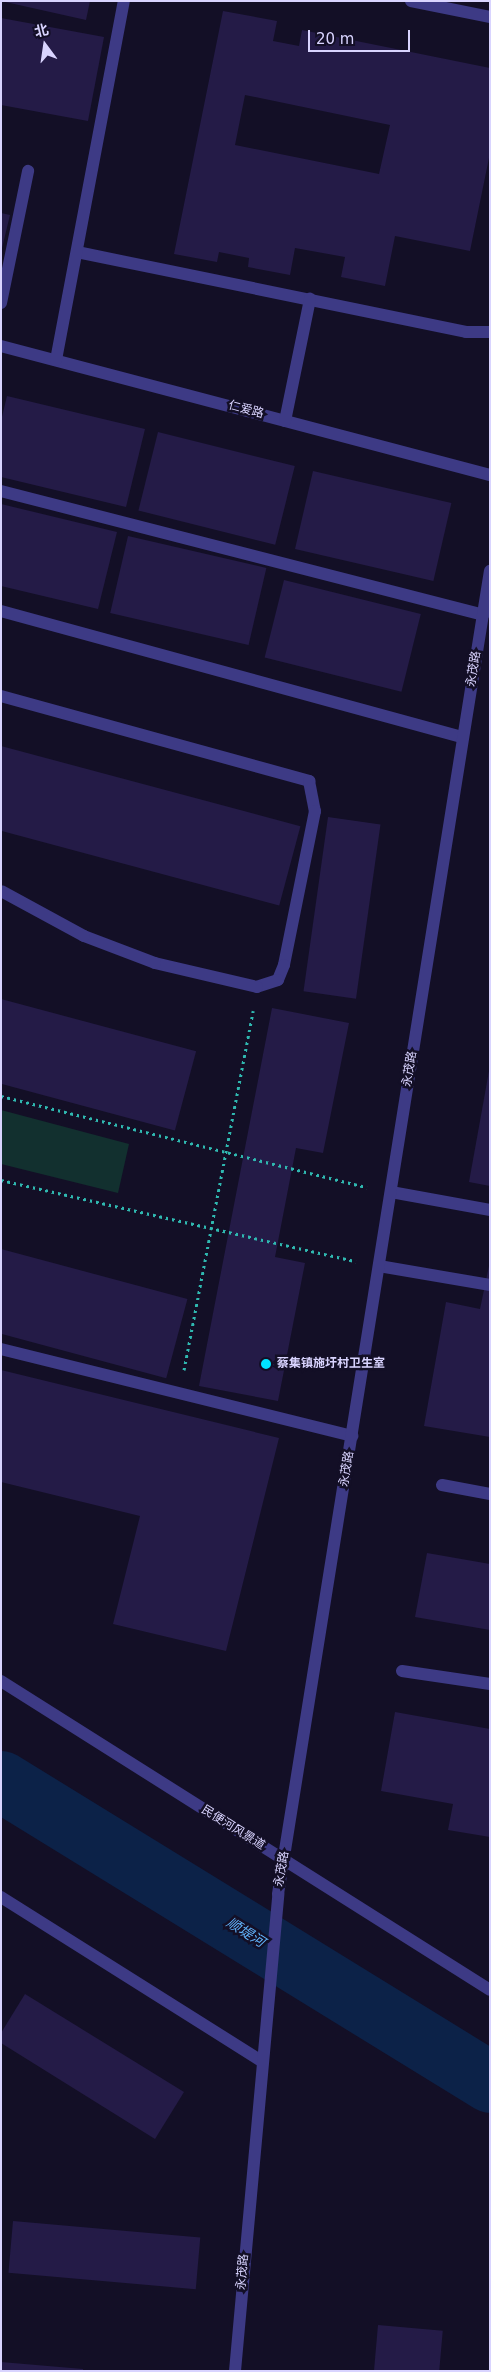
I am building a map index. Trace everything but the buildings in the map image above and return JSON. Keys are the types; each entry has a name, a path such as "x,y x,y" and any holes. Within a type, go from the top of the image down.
{"street":[{"path":"56,360 124,1"},
{"path":"411,1 490,17"},
{"path":"1,302 28,171"},
{"path":"77,252 466,332 490,332"},
{"path":"285,421 310,299"},
{"name":"仁爱路","path":"1,346 490,475"},
{"path":"1,491 483,615"},
{"name":"永茂路","path":"234,2371 260,2060 278,1894 490,571"},
{"path":"1,611 463,737"},
{"path":"1,696 309,781 315,810 284,964 278,980 257,987 146,960 84,936 1,891"},
{"path":"391,1192 490,1210"},
{"path":"379,1266 490,1285"},
{"path":"1,1349 352,1436"},
{"path":"442,1485 490,1494"},
{"path":"402,1670 490,1684"},
{"name":"民便河风景道","path":"1,1681 490,1990"},
{"path":"1,1897 260,2060"}],"path":[{"path":"179,1393 257,987"},
{"path":"1,1096 225,1155 391,1192"},
{"path":"1,1180 210,1230 379,1266"}],"green space":[{"path":"1,1110 129,1144 118,1193 1,1164"}],"waterway":[{"name":"顺堤河","path":"1,1781 490,2082"}],"place":[{"name":"蔡集镇施圩村卫生室","path":"266,1364"}]}
